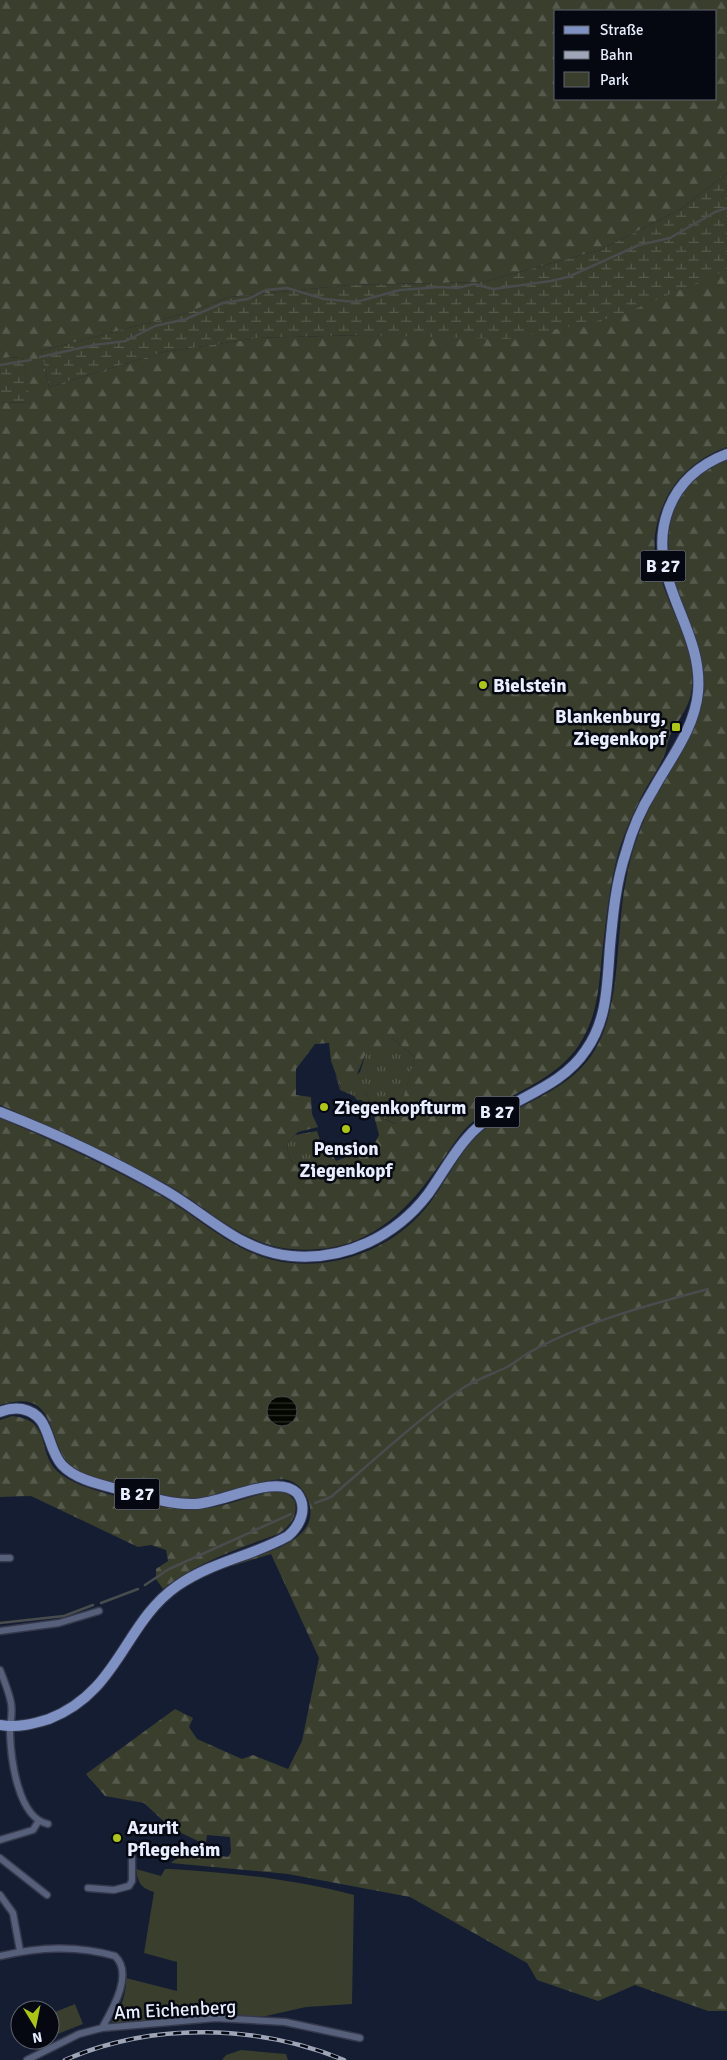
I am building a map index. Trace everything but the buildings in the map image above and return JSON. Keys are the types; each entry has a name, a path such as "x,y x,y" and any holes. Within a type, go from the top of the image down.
{"main road":[{"name":"B 27","path":"0,1112 142,1178 177,1198 234,1238 268,1251 300,1256 339,1253 378,1238 407,1218 428,1193 475,1129 498,1112 551,1084 566,1073 586,1050 599,1025 606,999 618,884 626,851 645,803 686,732 698,691 695,653 662,561 663,526 671,503 684,483 703,466 727,454"},
{"name":"B 27","path":"0,1412 18,1408 37,1415 45,1425 53,1451 60,1463 77,1476 98,1483 182,1504 215,1501 272,1485 286,1486 297,1493 302,1500 303,1510 300,1522 293,1532 282,1539 203,1570 176,1586 156,1604 115,1665 84,1698 53,1717 32,1724 5,1726"}],"street":[{"path":"0,1558 10,1558"},
{"path":"0,1631 59,1623 99,1611"},
{"path":"0,1670 11,1702 5,1726 19,1790 29,1811 38,1822 48,1824"},
{"path":"0,1840 33,1830 38,1822"},
{"path":"0,1858 47,1895"},
{"path":"88,1888 114,1890 129,1886 132,1881 132,1858"},
{"path":"0,1895 13,1913 20,1951"},
{"path":"0,1956 20,1951 70,1947 116,1956 120,1960 121,1968 119,1999 102,2028"},
{"name":"Am Eichenberg","path":"27,2060 79,2034 102,2028 216,2018 285,2022 360,2038"}],"green space":[{"path":"0,0 727,0 727,173 681,209 600,250 483,282 350,285 229,297 186,313 41,351 49,387 164,352 257,338 361,335 727,270 727,447 714,452 691,467 674,486 661,510 657,524 655,546 664,589 689,652 692,673 691,694 670,736 665,754 632,816 618,854 608,904 599,988 591,1020 582,1040 560,1066 533,1085 489,1110 469,1125 409,1203 393,1218 358,1240 337,1246 315,1249 291,1249 273,1246 256,1240 225,1223 166,1184 0,1105 0,402 29,403 23,357 0,358","holes":["392,1038 415,1057 396,1124 384,1119 364,1092 356,1092 354,1096 357,1100 362,1100 369,1117 374,1116 379,1135 369,1154 360,1152 336,1161 331,1153 303,1168 292,1161 288,1152 288,1142 298,1132 318,1127 312,1114 311,1097 296,1095 296,1069 315,1044 329,1043 331,1061 341,1088 344,1090 353,1084 366,1053 381,1058"]},
{"path":"727,173 727,270 616,317 508,339 361,335 257,338 164,352 49,387 41,351 186,313 229,297 350,285 483,282 600,250 681,209"},
{"path":"23,357 30,403 0,402 0,358"},
{"path":"727,459 727,2011 708,2011 635,1985 598,2001 537,1980 527,1963 410,1897 288,1874 171,1863 183,1856 191,1855 228,1857 231,1852 230,1837 207,1835 206,1843 202,1843 171,1828 144,1803 105,1796 86,1774 175,1709 193,1718 189,1727 197,1739 242,1759 253,1755 288,1769 302,1741 319,1658 271,1554 232,1566 231,1564 286,1544 298,1536 307,1526 310,1514 305,1494 298,1485 288,1480 271,1480 212,1497 191,1500 148,1493 93,1477 79,1472 72,1467 64,1457 42,1410 33,1403 19,1401 0,1405 0,1118 121,1174 160,1195 238,1246 272,1260 310,1264 347,1258 382,1244 412,1222 431,1202 462,1154 480,1133 494,1122 544,1095 575,1074 588,1060 599,1041 613,996 623,897 633,850 648,811 691,729 701,700 703,678 700,656 676,587 670,563 668,539 672,515 680,496 686,488 700,474"},
{"path":"392,1038 415,1057 397,1124 384,1119 364,1092 356,1092 354,1096 340,1090 335,1074 341,1088 360,1072 366,1053"},
{"path":"317,1131 320,1140 331,1153 303,1168 295,1164 288,1152 288,1142 295,1135"},
{"path":"12,1416 25,1419 34,1424 43,1440 48,1458 54,1467 62,1475 85,1487 130,1499 172,1508 192,1510 231,1503 267,1492 280,1491 288,1494 295,1502 294,1516 286,1528 278,1534 204,1564 163,1589 156,1579 156,1569 168,1561 166,1550 151,1545 138,1547 31,1496 0,1497 0,1420"},
{"path":"136,1869 161,1876 165,1869 241,1875 309,1885 354,1895 352,2004 306,2007 266,2016 186,2017 114,2024 111,2021 123,2001 126,1978 177,1991 177,1962 144,1953 154,1892 146,1889 141,1884"},
{"path":"75,2004 83,2024 60,2033 60,2010"},
{"path":"241,2050 286,2054 288,2060 222,2060 226,2055"}],"shaded area":[{"path":"282,1396 293,1400 297,1411 293,1422 282,1426 271,1422 267,1411 271,1400"}],"waterway":[{"path":"40,357 94,345 126,341 155,326 186,319 223,303 248,299 266,290 287,288 324,299 356,302 400,290 440,287 457,288 474,284 493,289 551,281 568,277 639,245 670,238 715,212 727,208"},
{"path":"0,365 31,360"},
{"path":"315,1503 331,1497 412,1427 446,1400 479,1379 507,1367 551,1341 594,1323 708,1289"},
{"path":"145,1585 169,1569 291,1514"},
{"path":"101,1603 138,1589"},
{"path":"0,1623 64,1616 93,1605"}],"railway":[{"path":"65,2060 98,2048 133,2039 204,2032 276,2039 311,2048 344,2060"}],"place":[{"name":"Bielstein","path":"483,685"},
{"name":"Blankenburg, Ziegenkopf","path":"676,727"},
{"name":"Ziegenkopfturm","path":"324,1107"},
{"name":"Pension Ziegenkopf","path":"346,1129"},
{"name":"Azurit Pflegeheim","path":"117,1838"}]}
